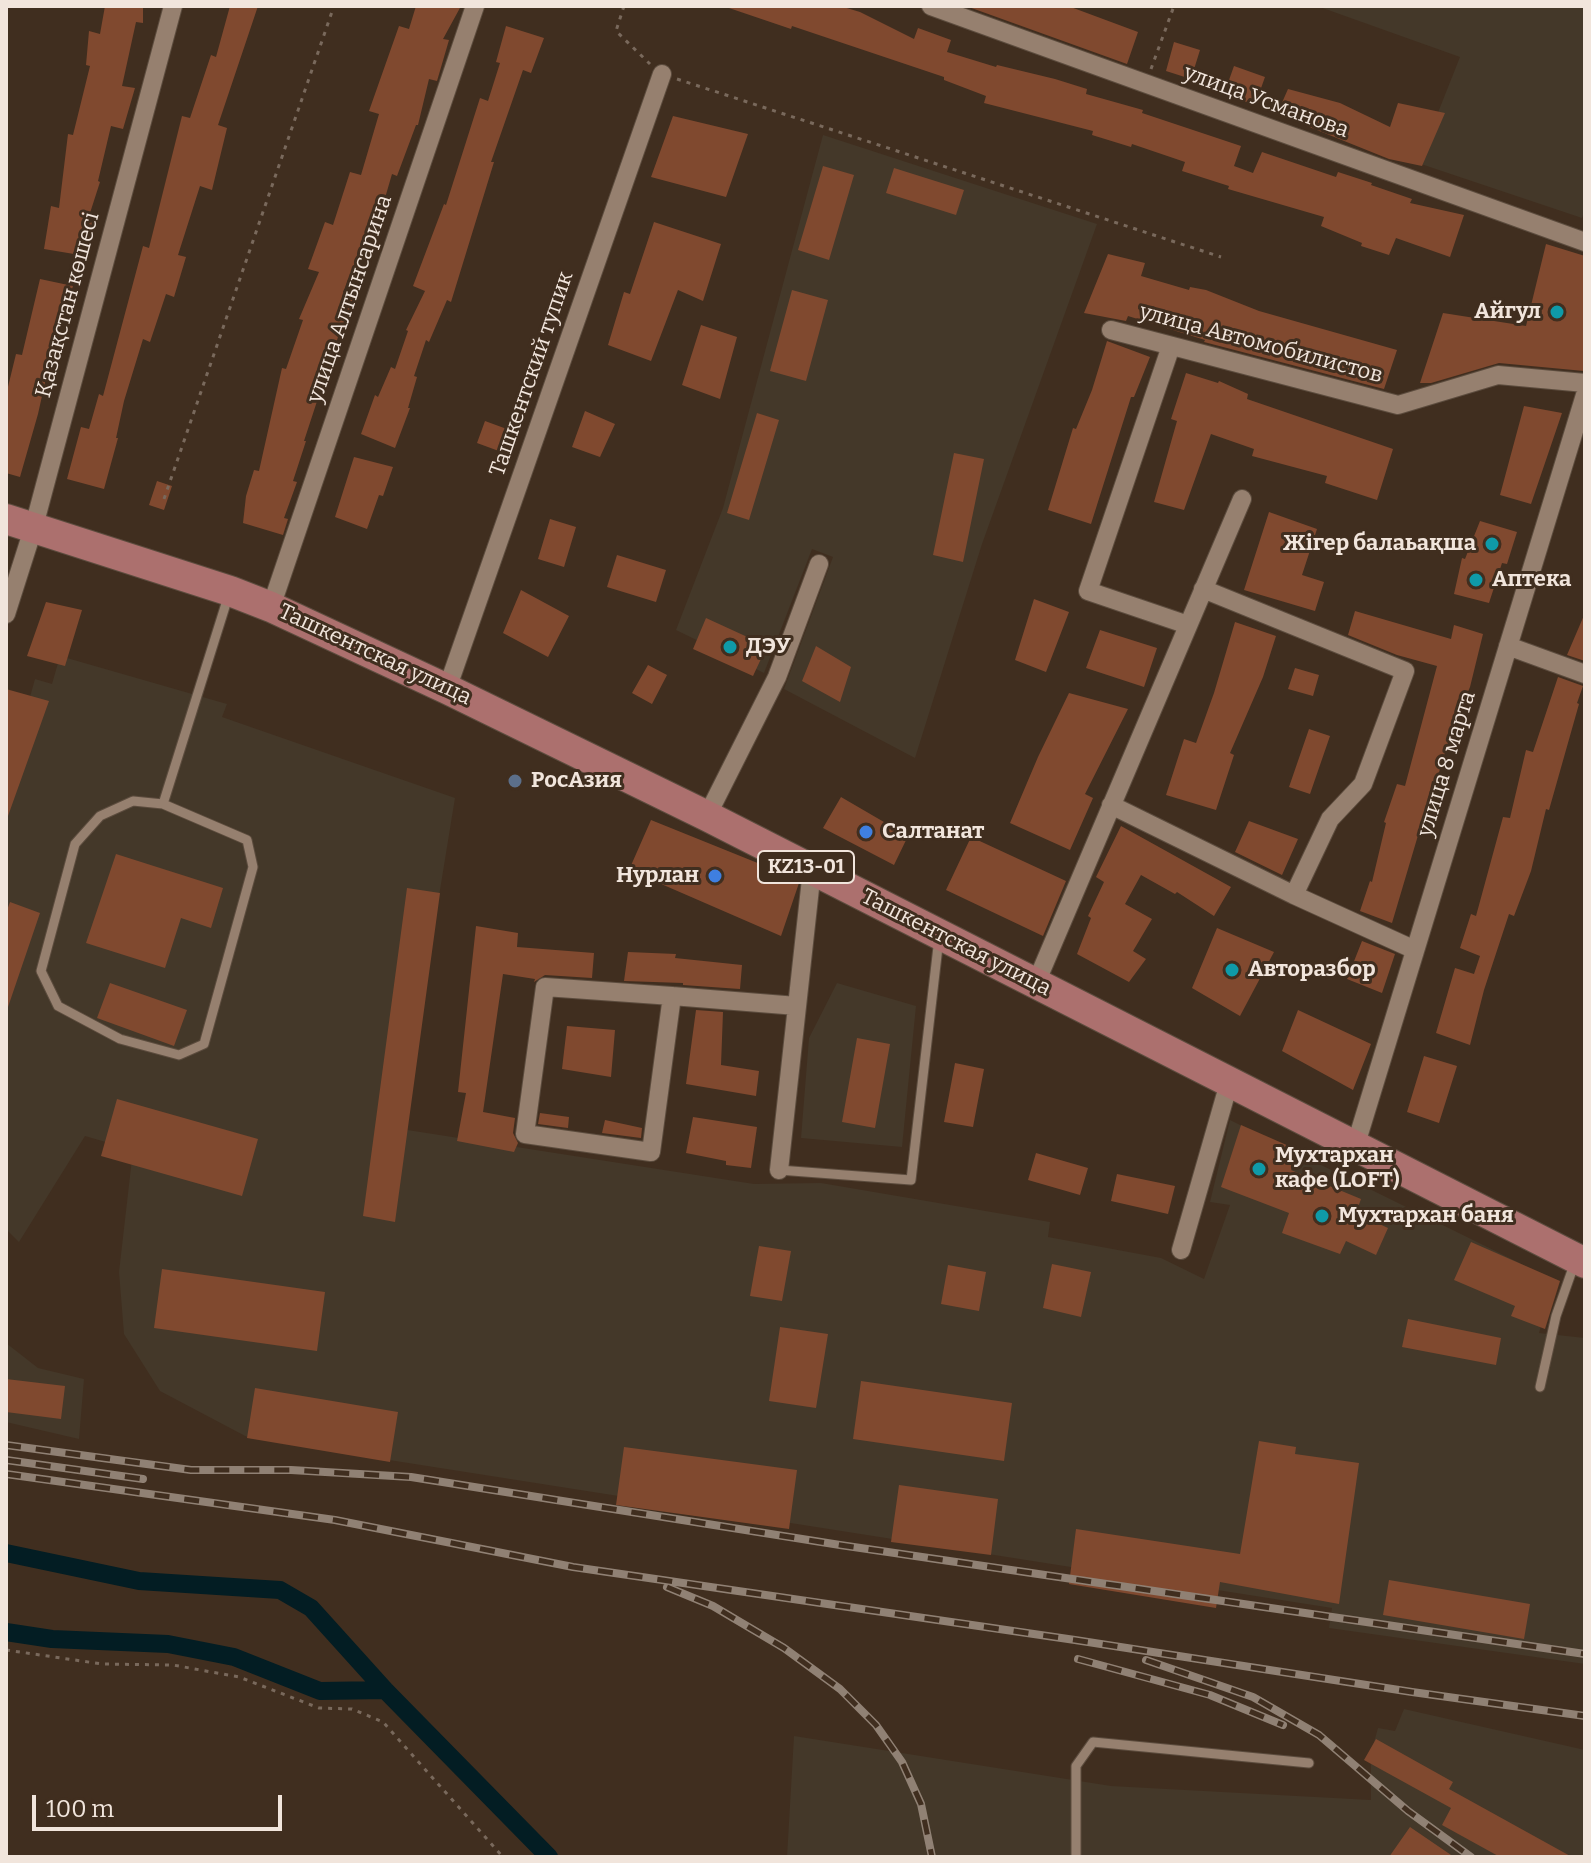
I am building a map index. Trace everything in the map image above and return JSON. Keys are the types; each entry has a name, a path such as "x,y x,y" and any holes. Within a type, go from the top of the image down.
{"main road":[{"name":"Ташкентская улица","path":"20,523 230,591 447,689 707,816 1581,1261"}],"street":[{"name":"Қазақстан көшесі","path":"6,614 20,523 173,6"},
{"name":"улица Алтынсарина","path":"271,607 475,6"},
{"name":"улица Усманова","path":"931,6 1585,242"},
{"name":"Ташкентский тупик","path":"447,689 662,74"},
{"name":"улица Автомобилистов","path":"1111,330 1398,405 1498,375 1585,383"},
{"path":"1171,346 1088,591 1188,625"},
{"name":"улица 8 марта","path":"1355,1147 1585,395"},
{"path":"1036,983 1242,499"},
{"path":"707,816 777,677 819,564"},
{"path":"1203,589 1405,671 1363,784 1330,819 1294,895"},
{"path":"1508,646 1585,674"},
{"path":"1111,805 1294,895 1415,950"},
{"path":"779,1170 812,870"},
{"path":"672,996 651,1152 525,1134 545,987 672,996 797,1006"},
{"path":"1181,1250 1229,1083"}],"lane":[{"path":"163,804 230,591"},
{"path":"133,801 163,804 247,840 253,867 204,1044 179,1055 120,1039 58,1006 41,971 75,844 100,816 133,801"},
{"path":"779,1170 911,1180 939,934"},
{"path":"1540,1387 1556,1316 1581,1261"},
{"path":"1076,1857 1076,1766 1093,1742 1309,1763"}],"path":[{"path":"164,499 334,6"},
{"path":"624,6 616,31 662,74 1221,257"},
{"path":"1146,84 1174,6"},
{"path":"6,1650 102,1664 173,1665 239,1677 319,1708 352,1709 373,1717 383,1722 503,1857"}],"shaded area":[{"path":"1317,6 1585,6 1585,209 1582,218 1418,163 1460,57"},
{"path":"823,135 1097,224 982,544 915,758 784,689 833,557 812,549 764,673 676,630 723,508"},
{"path":"60,656 227,704 222,717 455,798 401,1129 754,1184 821,1183 1050,1222 1048,1237 1161,1258 1204,1279 1230,1205 1210,1202 1230,1120 1554,1280 1539,1333 1585,1338 1585,1664 1329,1628 1332,1608 249,1438 160,1391 124,1334 119,1272 133,1150 85,1136 19,1242 6,1229 6,783 35,679 52,684"},
{"path":"837,983 916,1006 902,1147 801,1138 809,1038"},
{"path":"6,1343 38,1368 84,1379 79,1439 6,1422"},
{"path":"1404,1709 1585,1750 1585,1857 787,1857 794,1736 1111,1786 1371,1800 1371,1753 1378,1728 1395,1731"}],"building":[{"path":"105,6 143,6 143,23 136,22 122,86 135,88 123,129 111,126 100,182 90,213 97,214 86,256 44,249 51,206 59,208 68,134 73,135 90,66 86,65 89,31 100,34"},
{"path":"230,6 258,6 218,125 227,128 212,190 200,186 178,255 186,257 174,297 166,294 150,342 143,339 124,401 104,489 67,479 81,427 89,429 99,394 103,396 143,246 149,248 182,116 190,118 211,55 216,57"},
{"path":"416,6 461,6 443,39 449,40 437,81 429,79 418,125 397,176 392,174 376,229 372,227 343,292 359,298 345,333 340,331 304,441 293,481 297,482 284,518 288,519 283,535 243,523 246,496 254,470 259,471 282,368 286,369 303,320 299,319 319,272 308,269 325,222 333,225 350,172 361,175 379,114 369,111 399,26 409,29"},
{"path":"729,6 840,6 860,12 914,39 918,28 951,40 947,52 1087,89 1086,94 1143,110 1142,113 1241,146 1234,166 1253,173 1262,152 1336,177 1338,172 1372,183 1412,199 1410,203 1464,215 1450,257 1396,238 1389,255 1361,246 1362,243 1321,226 1324,217 1228,189 1229,186 1182,171 1185,162 1132,144 1131,147 1092,135 1093,131 984,103 986,96 944,80 944,77"},
{"path":"966,6 1068,6 1138,32 1127,64"},
{"path":"506,26 544,38 531,73 523,70 491,162 494,162 451,302 447,300 429,342 426,340 414,376 417,377 410,408 395,448 361,434 375,395 378,397 391,367 395,369 406,330 425,291 413,286 446,205 480,98 488,101 500,63 496,62"},
{"path":"1174,42 1200,50 1191,79 1166,71"},
{"path":"1234,66 1265,77 1255,105 1224,94"},
{"path":"1288,89 1340,103 1390,127 1398,103 1445,113 1422,166 1389,159 1277,114"},
{"path":"673,116 748,134 726,197 651,177"},
{"path":"823,166 854,175 829,260 798,250"},
{"path":"894,168 964,190 956,215 886,193"},
{"path":"654,222 721,244 703,301 678,290 651,361 608,345 624,292 630,294"},
{"path":"1546,244 1585,256 1584,371 1499,363 1431,383 1420,383 1443,313 1526,326"},
{"path":"1108,254 1145,263 1141,276 1189,290 1190,287 1206,290 1259,311 1397,350 1384,389 1204,342 1128,316 1126,321 1084,313"},
{"path":"40,279 73,286 20,477 6,473 6,395 16,354 22,355"},
{"path":"792,290 828,300 806,381 770,371"},
{"path":"701,325 737,337 720,399 682,385"},
{"path":"1107,341 1150,357 1134,397 1131,397 1091,524 1048,510 1073,428 1076,429 1092,390"},
{"path":"1186,373 1219,381 1248,394 1247,399 1393,449 1377,500 1325,483 1327,476 1252,456 1254,449 1211,434 1184,510 1154,502 1177,421 1171,419"},
{"path":"1524,406 1562,413 1531,504 1500,495"},
{"path":"585,411 615,424 600,457 572,447"},
{"path":"757,413 779,420 749,520 727,513"},
{"path":"485,421 515,432 507,454 477,443"},
{"path":"954,453 984,459 963,562 933,555"},
{"path":"354,457 393,467 367,529 335,517"},
{"path":"157,481 172,486 164,510 149,505"},
{"path":"1269,512 1317,529 1302,575 1324,582 1315,611 1244,590"},
{"path":"550,519 576,527 564,567 538,559"},
{"path":"1480,521 1517,532 1507,564 1502,563 1489,603 1454,594 1462,558 1465,559"},
{"path":"617,555 666,570 656,602 607,587"},
{"path":"521,590 569,616 548,657 503,633"},
{"path":"1034,599 1069,612 1046,672 1015,660"},
{"path":"46,602 82,610 65,666 27,656"},
{"path":"1355,611 1451,639 1454,625 1483,634 1470,687 1453,727 1436,782 1432,781 1421,833 1392,923 1360,911 1372,882 1384,822 1397,784 1405,786 1437,666 1397,655 1348,635"},
{"path":"1585,613 1585,661 1567,655"},
{"name":"ДЭУ","path":"706,618 767,646 753,676 693,649"},
{"path":"1235,622 1276,636 1263,677 1230,753 1234,755 1216,810 1166,795 1184,739 1196,743"},
{"path":"1100,630 1157,648 1144,687 1086,668"},
{"name":"ДЭУ","path":"816,646 851,667 840,702 802,681"},
{"path":"648,665 667,675 652,704 632,693"},
{"path":"1295,668 1319,675 1313,696 1288,689"},
{"path":"1558,677 1583,686 1579,704 1549,810 1546,809 1531,871 1514,916 1509,914 1470,1045 1436,1033 1455,968 1474,974 1480,956 1460,948 1471,914 1476,916 1503,817 1510,818 1526,750 1533,752"},
{"path":"6,689 49,701 8,816 6,815"},
{"path":"1069,693 1128,709 1085,794 1093,798 1070,850 1010,823"},
{"path":"1309,729 1330,736 1310,794 1289,787"},
{"name":"Салтанат","path":"841,797 908,836 894,865 823,828"},
{"name":"Нурлан","path":"651,820 770,868 799,883 781,936 629,870"},
{"path":"1249,821 1298,839 1282,875 1235,852"},
{"path":"1121,826 1231,887 1214,916 1177,892 1175,894 1141,875 1125,904 1152,919 1133,951 1146,959 1129,982 1077,954 1091,918 1088,916 1104,882 1096,877"},
{"path":"971,837 1066,881 1043,936 946,890"},
{"path":"116,854 223,888 211,928 181,918 165,968 86,943"},
{"path":"407,888 440,893 395,1222 363,1216"},
{"path":"10,902 40,913 6,1007 6,913"},
{"path":"476,926 518,933 517,947 594,953 592,978 545,975 534,982 535,979 503,974 483,1112 515,1118 513,1133 518,1143 514,1152 457,1141 466,1093 458,1092"},
{"name":"Авторазбор","path":"1217,928 1274,952 1240,1016 1192,988"},
{"path":"1362,941 1395,954 1382,993 1347,979"},
{"path":"628,952 676,954 675,958 742,965 740,989 624,981"},
{"path":"110,983 187,1010 174,1046 97,1018"},
{"path":"696,1010 723,1012 721,1065 759,1071 756,1096 686,1084"},
{"path":"1298,1010 1371,1044 1353,1090 1282,1051"},
{"path":"567,1026 615,1030 611,1077 562,1069"},
{"path":"857,1038 890,1044 875,1128 842,1122"},
{"path":"1424,1056 1457,1066 1439,1123 1407,1112"},
{"path":"955,1063 984,1069 973,1127 944,1122"},
{"path":"117,1099 258,1139 242,1196 101,1156"},
{"path":"540,1113 569,1117 568,1128 538,1124"},
{"path":"693,1117 757,1127 751,1168 726,1165 726,1161 686,1153"},
{"path":"605,1120 642,1128 641,1138 602,1133"},
{"path":"1241,1125 1298,1150 1291,1170 1361,1199 1356,1213 1388,1228 1376,1255 1346,1241 1340,1254 1282,1233 1289,1213 1221,1187"},
{"path":"1036,1153 1088,1168 1080,1195 1028,1180"},
{"path":"1117,1174 1175,1186 1168,1214 1111,1201"},
{"path":"1471,1242 1560,1281 1545,1329 1511,1316 1515,1306 1454,1280"},
{"path":"759,1246 791,1251 782,1301 750,1296"},
{"path":"1052,1264 1091,1272 1081,1317 1043,1308"},
{"path":"948,1265 986,1272 979,1311 941,1304"},
{"path":"162,1269 325,1292 317,1351 154,1328"},
{"path":"1408,1319 1501,1338 1496,1365 1402,1347"},
{"path":"780,1327 828,1334 816,1408 769,1401"},
{"path":"6,1379 65,1386 61,1419 6,1412"},
{"path":"861,1381 1012,1403 1004,1461 853,1439"},
{"path":"255,1388 398,1412 390,1462 247,1438"},
{"path":"1259,1441 1296,1447 1295,1454 1359,1463 1339,1604 1220,1582 1216,1608 1069,1584 1076,1529 1240,1554"},
{"path":"624,1447 797,1470 789,1529 616,1505"},
{"path":"899,1485 998,1499 991,1555 891,1542"},
{"path":"1389,1580 1530,1604 1524,1639 1383,1615"},
{"path":"1376,1739 1453,1782 1449,1789 1572,1857 1500,1857 1442,1825 1451,1808 1364,1760"},
{"path":"1410,1827 1454,1857 1389,1857"}],"waterway":[{"path":"6,1553 139,1581 280,1590 311,1608 385,1690 549,1857"},
{"path":"6,1632 52,1639 168,1644 234,1657 320,1691 385,1690"}],"railway":[{"path":"6,1445 191,1470 291,1470 411,1477 840,1545 1585,1654"},
{"path":"6,1460 143,1479"},
{"path":"6,1474 335,1520 573,1567 1585,1716"},
{"path":"667,1587 713,1606 784,1648 840,1689 876,1725 902,1762 921,1804 932,1857"},
{"path":"1078,1659 1210,1695 1283,1725"},
{"path":"1146,1660 1253,1697 1319,1735 1408,1811 1471,1857"}],"place":[{"name":"Айгул","path":"1557,312"},
{"name":"Жігер балаьақша","path":"1492,544"},
{"name":"Аптека","path":"1476,580"},
{"name":"ДЭУ","path":"730,647"},
{"name":"РосАзия","path":"515,781"},
{"name":"Салтанат","path":"866,832"},
{"name":"Нурлан","path":"715,876"},
{"name":"Авторазбор","path":"1232,970"},
{"name":"Мухтархан кафе (LOFT)","path":"1259,1169"},
{"name":"Мухтархан баня","path":"1322,1216"}]}
